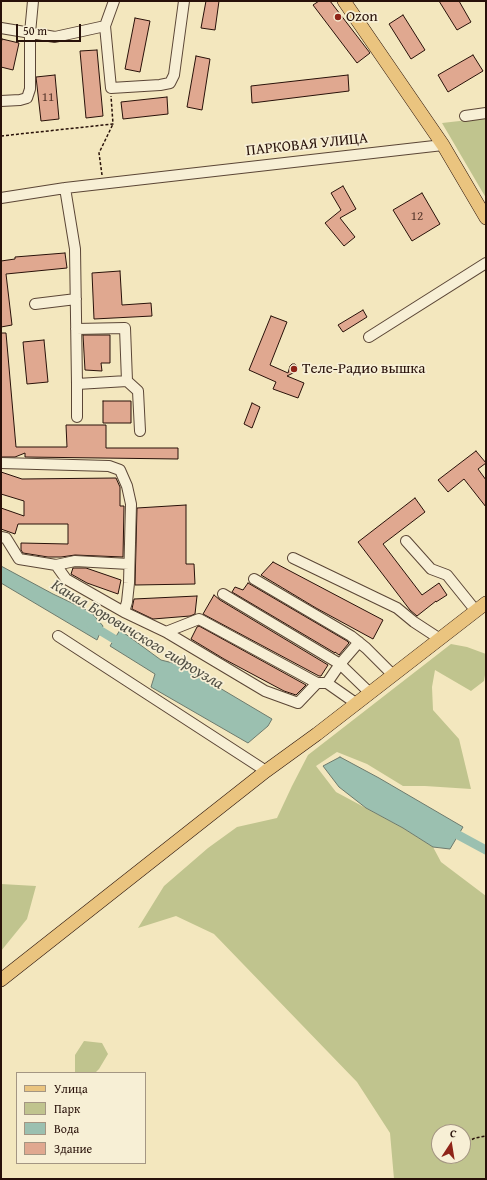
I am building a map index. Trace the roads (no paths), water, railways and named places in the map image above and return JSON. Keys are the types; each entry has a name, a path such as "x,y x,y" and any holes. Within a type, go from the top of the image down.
{"main road":[{"path":"344,1 481,199 486,218"},
{"path":"1,980 266,771 482,609"}],"street":[{"path":"1,101 27,98 30,89 30,33 33,1"},
{"path":"114,1 105,26 111,88 170,83 174,75 184,1"},
{"path":"1,28 55,37 105,26"},
{"path":"465,116 486,113"},
{"name":"ПАРКОВАЯ УЛИЦА","path":"1,198 65,188 443,145"},
{"path":"65,188 75,249 77,417"},
{"path":"369,337 486,263"},
{"path":"35,304 76,299"},
{"path":"76,329 124,328 127,381 138,391 140,431"},
{"path":"77,384 127,381"},
{"path":"1,463 109,466 120,470 131,504 127,602 124,612"},
{"path":"1,537 6,538 19,559 56,565 75,561 128,564"},
{"path":"406,541 431,569 447,575 482,609"},
{"path":"293,558 398,608 414,622 440,639"},
{"path":"56,565 66,579 124,612 166,632 265,691 298,703 322,683 359,642"},
{"path":"254,580 351,636 393,676"},
{"path":"223,594 340,664 370,693"},
{"path":"166,632 199,619 322,683 357,704"},
{"path":"58,636 266,771"}],"water":[{"path":"1,566 53,594 91,612 103,626 97,640 1,583"},
{"path":"120,630 161,660 181,665 272,719 268,726 248,743 151,687 155,674 110,646"},
{"path":"340,757 463,827 450,849 433,847 403,828 366,808 339,787 323,766"}],"waterway":[{"name":"Канал Боровичского гидроузла","path":"91,625 124,645"},
{"name":"Канал Боровичского гидроузла","path":"449,830 486,850"}],"place":[{"name":"Ozon","path":"338,17"},
{"name":"Теле-Радио вышка","path":"294,369"}]}
